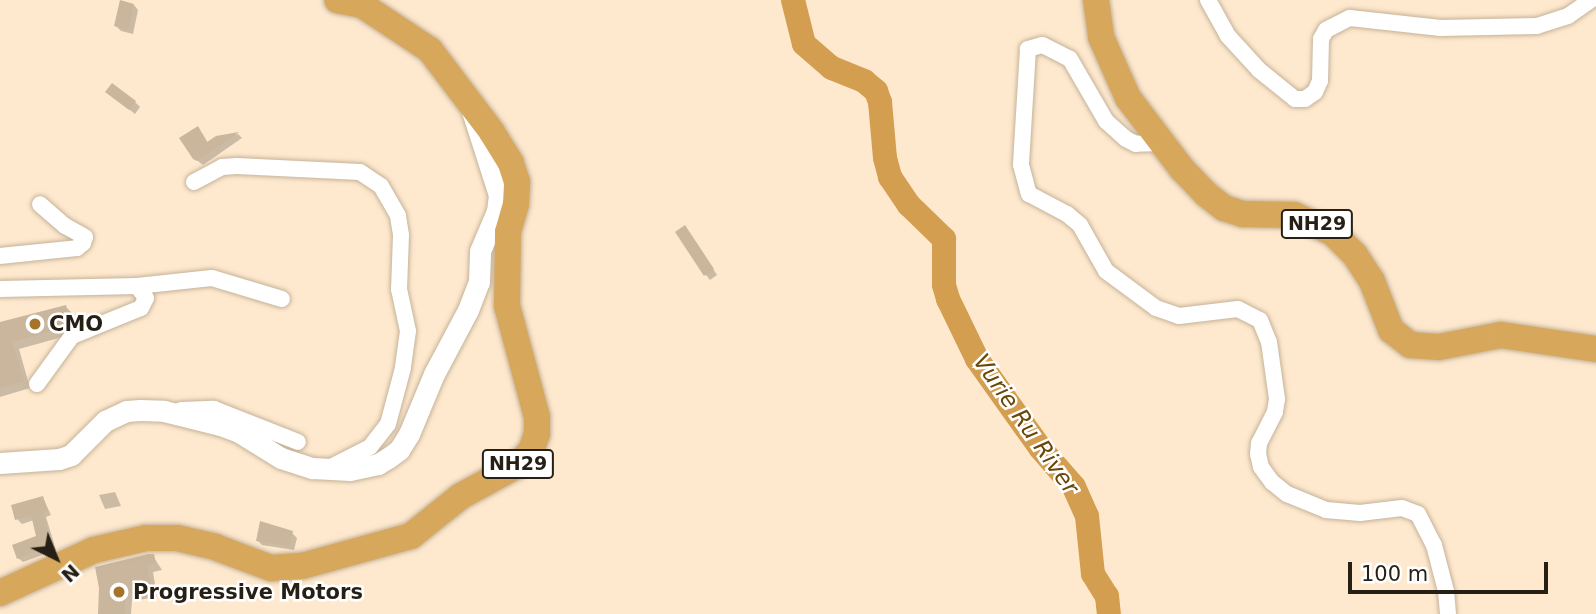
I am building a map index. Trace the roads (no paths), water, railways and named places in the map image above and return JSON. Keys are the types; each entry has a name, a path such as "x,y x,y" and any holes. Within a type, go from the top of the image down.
{"highway":[{"name":"NH29","path":"0,593 94,550 146,538 177,538 215,547 271,568 302,566 411,536 461,496 516,466 531,451 537,434 537,416 533,395 522,370 507,306 508,232 516,204 517,182 510,163 492,132 430,50 362,5 337,0"},
{"name":"NH29","path":"1096,0 1101,37 1128,98 1160,143 1206,194 1224,208 1243,214 1294,215 1333,233 1355,255 1372,281 1391,330 1410,345 1439,347 1501,335 1596,349"}],"street":[{"path":"1208,0 1228,36 1259,70 1295,99 1305,99 1315,92 1320,80 1321,39 1326,30 1350,18 1428,28 1537,26 1568,16 1591,0"},
{"path":"1160,143 1136,144 1126,139 1106,121 1070,59 1042,45 1028,49 1021,165 1029,194 1067,214 1080,225 1106,271 1156,309 1179,316 1238,309 1260,320 1269,342 1277,399 1275,412 1259,443 1261,467 1272,482 1287,494 1326,510 1360,513 1402,508 1418,514 1434,545 1446,592 1448,614"},
{"path":"164,411 220,425 239,432 281,458 326,469 350,470 378,464 399,450 468,310 479,282 480,251 497,211 499,195 477,134 470,105"},
{"path":"194,182 222,167 237,166 360,172 381,186 398,216 401,236 400,289 408,331 403,368 388,424 370,447 326,469"},
{"path":"0,256 77,248 83,243 85,237 65,226 40,204"},
{"path":"0,289 136,286 212,278 282,299"},
{"path":"37,384 72,336 141,308 146,298 136,286"},
{"path":"0,463 59,459 79,449 105,421 126,411 214,409 298,442"}],"waterway":[{"name":"Vurie Ru River","path":"790,0 794,2"},
{"name":"Vurie Ru River","path":"793,0 804,44 832,68 864,81 876,91 880,102 885,158 890,177 909,205 944,239 944,285 977,359 1041,449 1074,487 1087,516 1093,574 1107,596 1109,614"}],"place":[{"name":"CMO","path":"35,324"},
{"name":"Progressive Motors","path":"119,592"}]}
